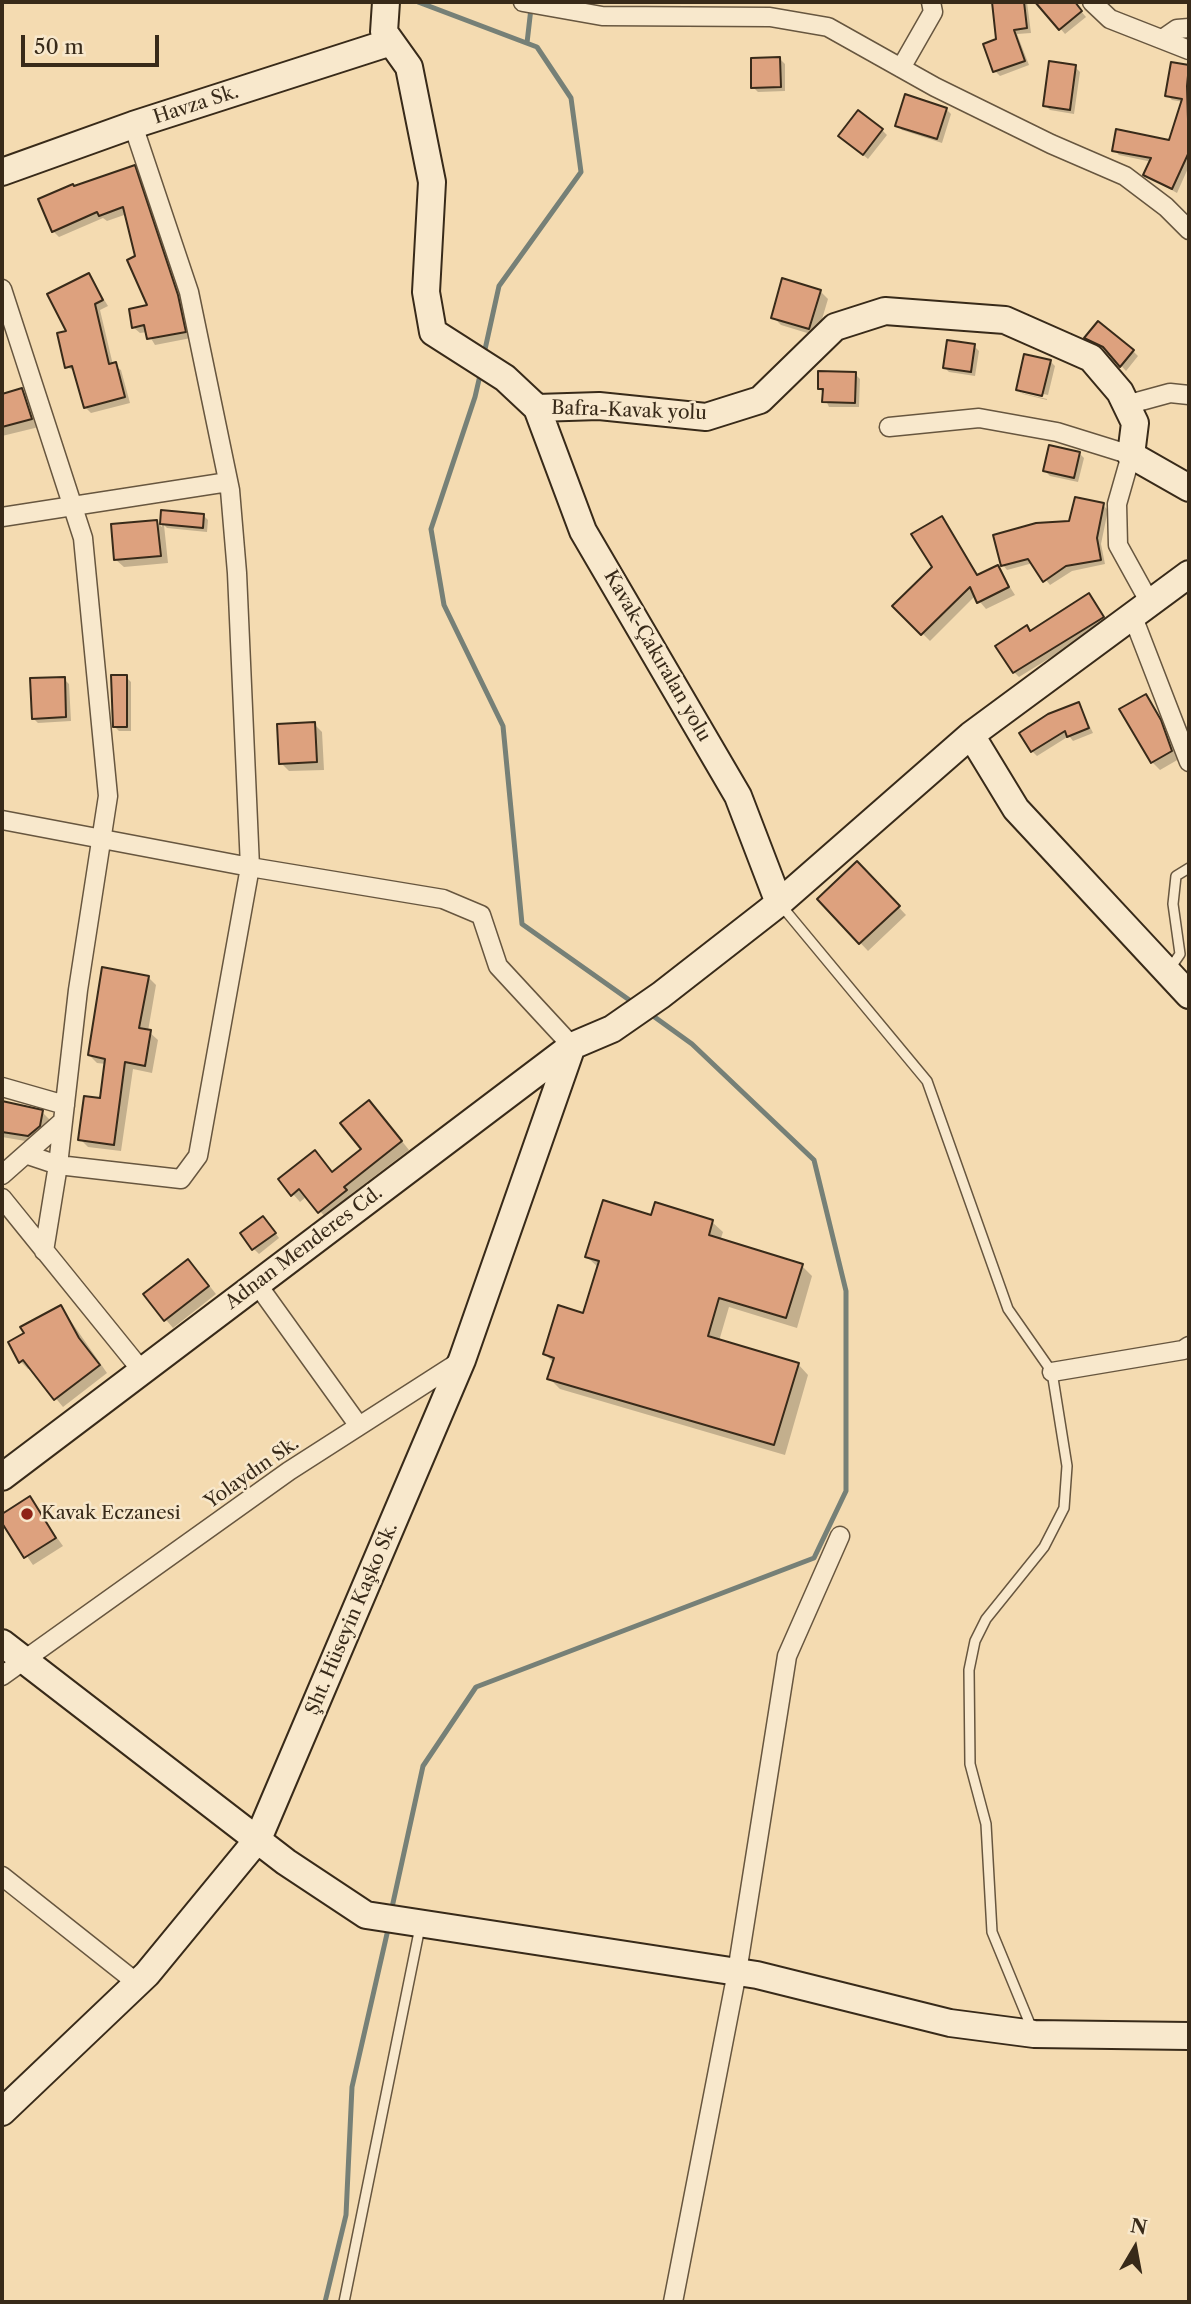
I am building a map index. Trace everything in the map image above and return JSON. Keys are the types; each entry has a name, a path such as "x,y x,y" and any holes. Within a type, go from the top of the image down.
{"main road":[{"path":"386,2 387,37"},
{"name":"Havza Sk.","path":"2,172 387,37"},
{"name":"Bafra-Kavak yolu","path":"387,37 409,68 432,182 426,292 433,332 505,378 537,408 599,406 706,417 760,400 835,327 885,312 1005,320 1091,358 1120,392 1135,423 1131,455"},
{"name":"Kavak-Çakıralan yolu","path":"537,408 583,531 738,796 779,903"},
{"path":"1131,455 1189,488"},
{"name":"Adnan Menderes Cd.","path":"2,1477 572,1046 612,1029 661,995 779,903 971,735 1189,574"},
{"path":"971,735 1016,809 1189,995"},
{"name":"Şht. Hüseyin Kaşko Sk.","path":"5,2104 137,1983 258,1839 462,1360 572,1046"},
{"path":"2,1643 286,1862 366,1915 737,1972 950,2024 1034,2034 1189,2036"}],"street":[{"path":"523,2 602,16 771,17 828,27 901,68 1051,144 1125,176 1166,207 1189,230"},
{"path":"901,68 933,12 931,2"},
{"path":"1092,2 1110,19 1189,50"},
{"path":"1164,38 1177,29 1189,28"},
{"path":"28,1155 58,1165 181,1180 198,1156 250,867 237,573 228,482 189,292 133,125"},
{"path":"2,289 83,538 108,796 78,990 58,1165 44,1251"},
{"path":"1126,405 1170,393 1189,395"},
{"path":"889,427 979,418 1057,432 1131,455 1117,504 1118,545 1142,610 1189,762"},
{"path":"2,517 228,482"},
{"path":"2,820 250,867 443,899 481,915 498,966 572,1046"},
{"path":"2,1087 64,1113"},
{"path":"2,1175 28,1155 64,1113"},
{"path":"2,1198 142,1371"},
{"path":"257,1284 359,1426"},
{"path":"1052,1372 1183,1350 1189,1346"},
{"name":"Yolaydın Sk.","path":"2,1676 289,1471 462,1360"},
{"path":"673,2302 737,1972 787,1656 840,1536"},
{"path":"2,1876 137,1983"}],"lane":[{"path":"1168,972 1180,954 1173,904 1176,876 1189,868"},
{"path":"779,903 927,1081 1008,1309 1052,1372 1067,1466 1064,1508 1044,1547 986,1619 975,1641 969,1670 970,1764 986,1824 992,1932 1034,2034"},
{"path":"344,2302 413,1923"}],"building":[{"path":"992,2 1024,2 1027,28 1014,30 1025,61 993,72 983,44 996,39"},
{"path":"1035,2 1075,2 1082,11 1059,30"},
{"path":"780,57 781,87 751,88 751,58"},
{"path":"1049,61 1076,65 1070,110 1043,106"},
{"path":"1171,62 1189,65 1189,152 1172,189 1143,175 1151,158 1112,151 1116,129 1169,140 1182,99 1165,96"},
{"path":"905,94 947,108 937,139 895,126"},
{"path":"858,110 883,129 863,155 838,136"},
{"path":"135,165 178,295 186,332 147,339 144,325 132,328 129,309 147,305 127,260 135,256 123,207 99,216 97,212 52,232 38,199 73,184 74,186"},
{"path":"89,273 103,300 95,304 109,364 116,362 125,397 84,408 72,366 65,368 57,333 66,331 47,294"},
{"path":"782,278 821,290 809,329 771,318"},
{"path":"1098,321 1134,350 1120,367 1103,347 1084,338"},
{"path":"947,340 975,344 971,372 943,368"},
{"path":"1024,354 1051,360 1042,396 1016,390"},
{"path":"818,371 856,372 855,403 822,402 823,389 818,389"},
{"path":"22,388 32,419 2,427 2,394"},
{"path":"1049,445 1080,452 1074,478 1043,471"},
{"path":"1075,497 1104,503 1097,538 1101,560 1066,566 1043,582 1028,559 1001,566 993,535 1036,523 1069,521"},
{"path":"161,510 204,514 203,528 160,524"},
{"path":"942,516 977,575 998,565 1009,587 977,603 970,587 921,635 892,606 932,567 911,534"},
{"path":"157,520 161,556 114,560 111,524"},
{"path":"1089,593 1104,617 1013,673 995,646 1027,625 1030,631"},
{"path":"111,675 127,675 127,727 113,727"},
{"path":"65,677 66,717 32,719 30,678"},
{"path":"1146,694 1161,720 1172,751 1151,763 1119,709"},
{"path":"1079,702 1089,728 1067,737 1065,731 1031,752 1019,733 1048,714"},
{"path":"315,722 317,762 279,764 277,724"},
{"path":"857,861 900,906 859,944 817,899"},
{"path":"102,967 149,976 139,1028 151,1030 145,1066 125,1062 114,1145 78,1140 84,1096 100,1098 105,1059 88,1055"},
{"path":"369,1100 402,1141 344,1187 347,1190 318,1213 299,1189 291,1196 278,1179 315,1150 332,1172 361,1149 340,1123"},
{"path":"2,1101 43,1110 40,1126 28,1136 2,1132"},
{"path":"603,1200 651,1215 655,1202 713,1220 709,1235 803,1264 786,1318 719,1298 708,1336 799,1363 774,1445 547,1379 554,1358 543,1354 558,1305 583,1313 599,1261 585,1257"},
{"path":"263,1216 276,1233 252,1250 240,1233"},
{"path":"188,1259 209,1286 164,1321 143,1294"},
{"path":"61,1305 79,1338 100,1365 54,1400 23,1360 19,1363 8,1342 24,1333 20,1327"},
{"path":"30,1496 56,1538 24,1558 2,1523 2,1514"}],"waterway":[{"path":"418,2 537,47 571,98 581,172 499,286 484,354"},
{"path":"527,43 531,8"},
{"path":"481,371 475,397 431,529 444,605 503,726 522,924 635,1004"},
{"path":"391,1912 423,1766 476,1687 814,1558 846,1491 846,1291 814,1160 692,1044 649,1013"},
{"path":"325,2302 346,2215 352,2087 389,1925"}],"place":[{"name":"Kavak Eczanesi","path":"27,1514"}]}
